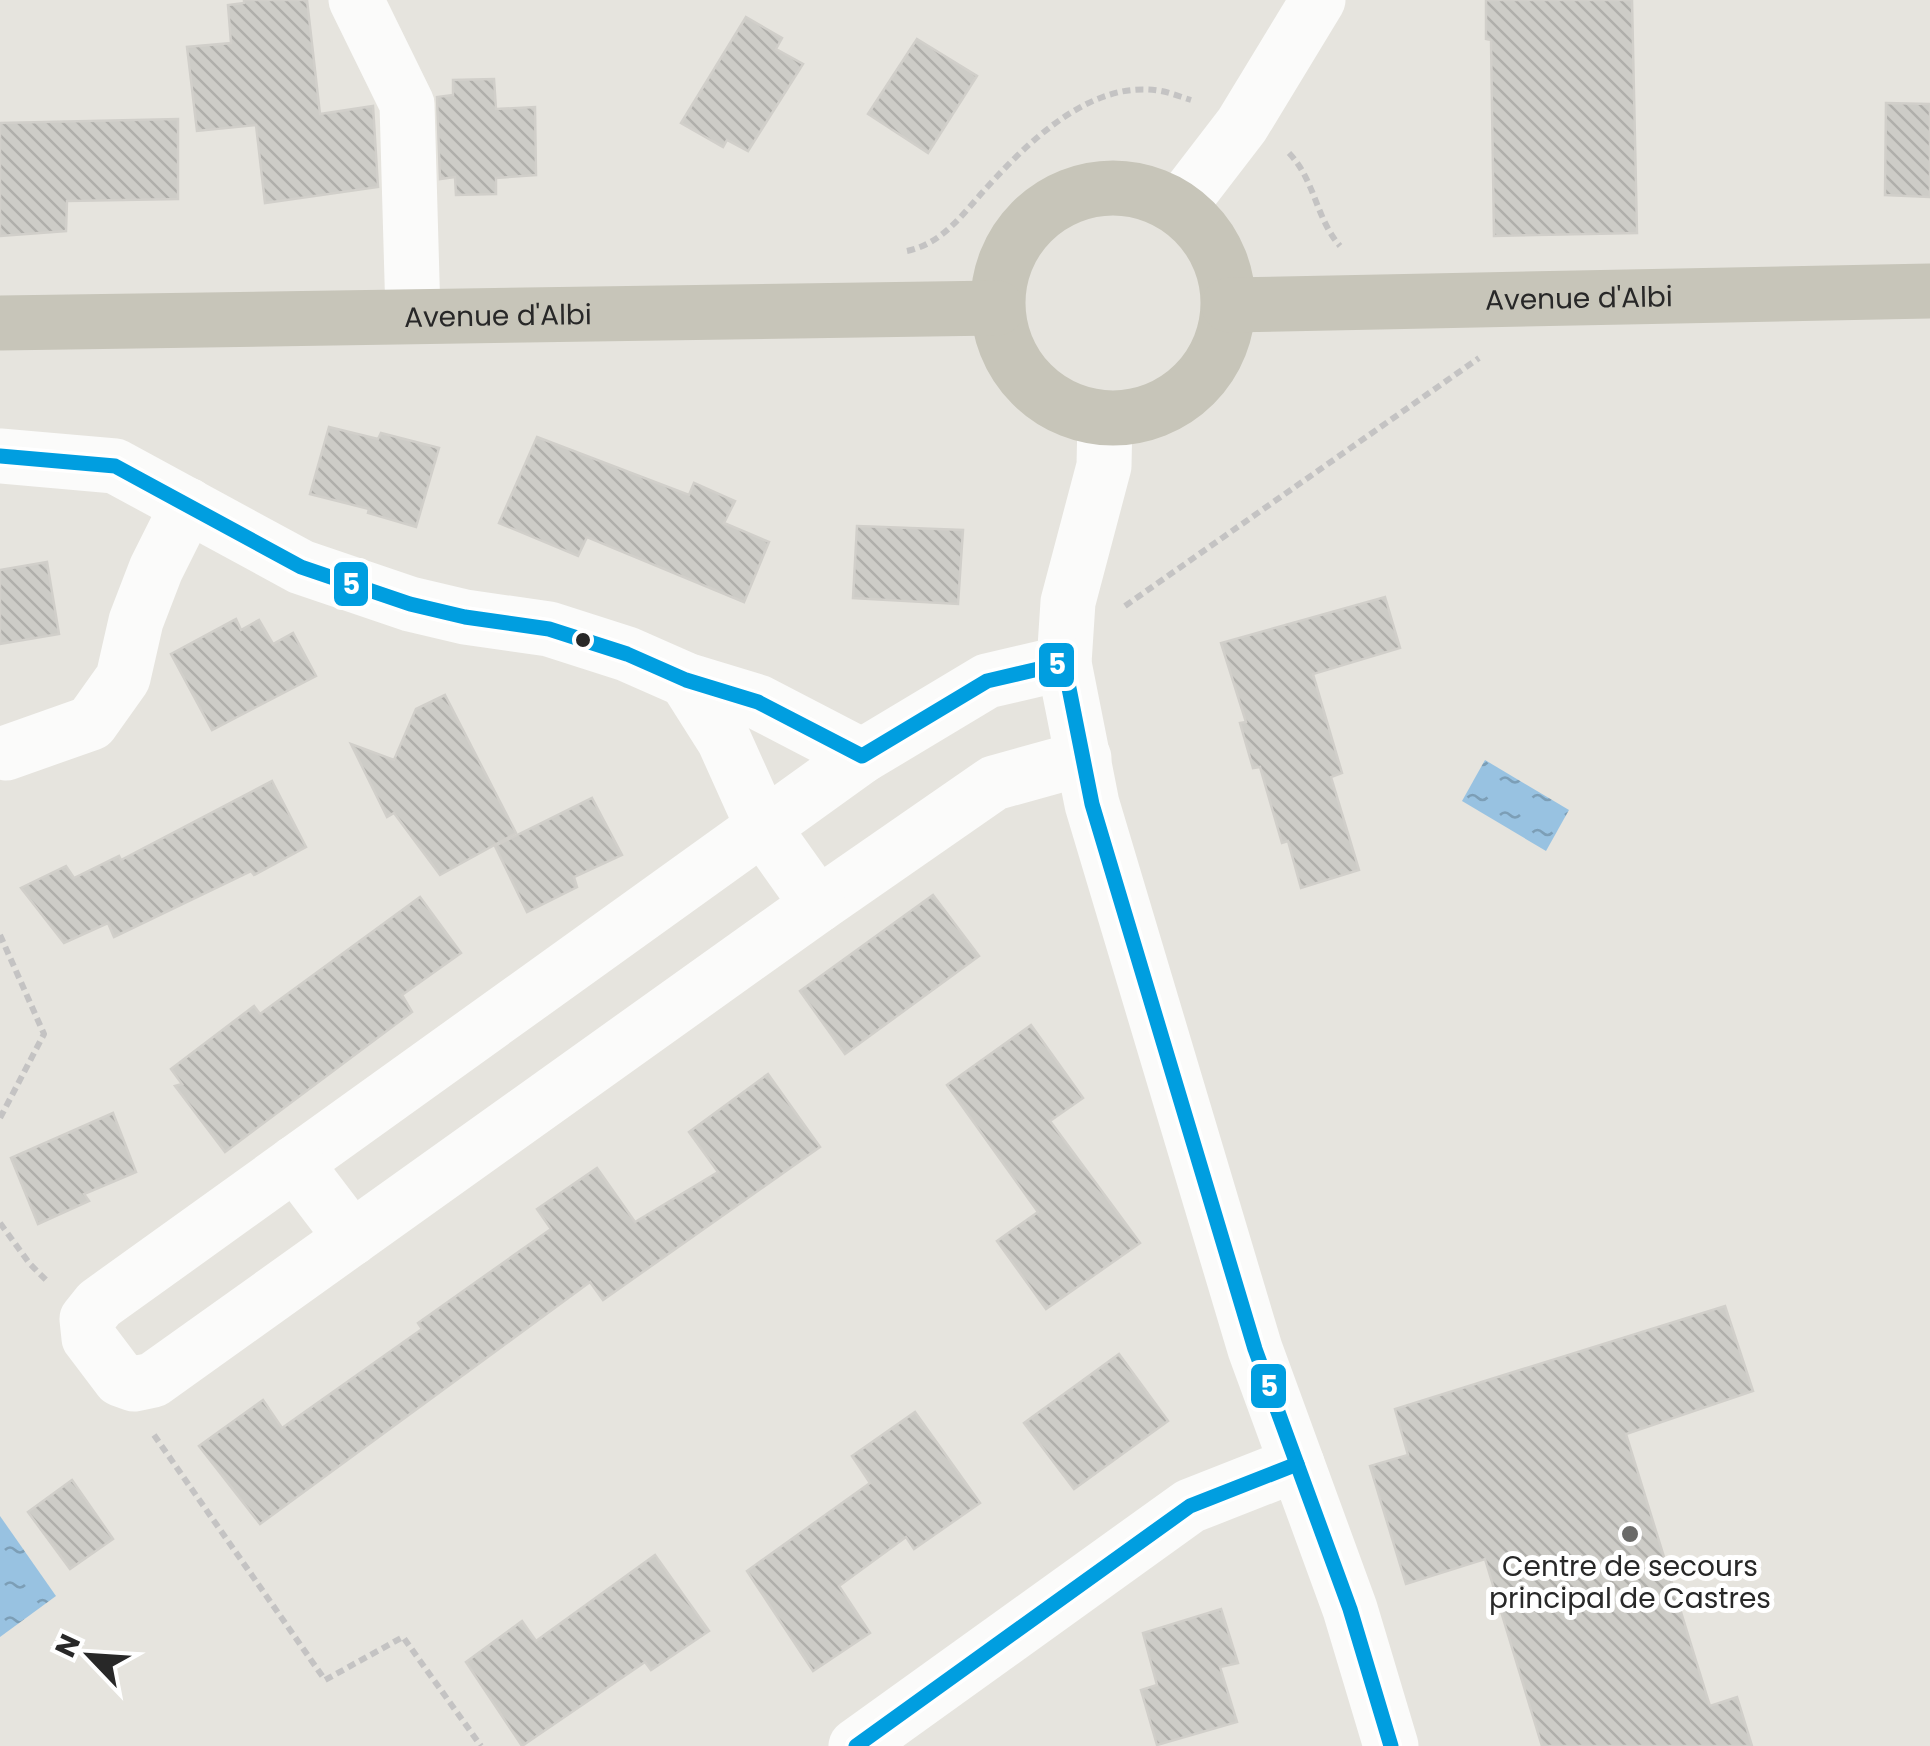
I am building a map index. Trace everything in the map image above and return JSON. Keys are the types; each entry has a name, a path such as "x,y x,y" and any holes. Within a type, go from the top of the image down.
{"main road":[{"path":"1110,187 1146,191 1179,207 1201,227 1218,252 1228,281 1229,304 1221,346 1204,376 1178,399 1147,414 1105,420 1078,414 1046,398 1021,373 1004,342 997,308 1002,271 1018,238 1042,212 1074,194 1110,187"},
{"name":"Avenue d'Albi","path":"1229,304 1930,291"},
{"name":"Avenue d'Albi","path":"0,323 997,308"}],"street":[{"path":"356,0 407,104 413,315"},
{"path":"1179,207 1242,125 1318,0"},
{"path":"1105,420 1104,466 1068,602 1064,663 1092,804 1255,1349 1350,1610 1392,1746"},
{"path":"0,456 115,466 300,567 355,588 465,617 548,629 627,654 686,680 758,702 862,756"},
{"path":"6,753 91,723 124,678 136,621 188,504"},
{"path":"1064,663 987,681 862,756 99,1304 87,1319 88,1338 120,1378 134,1384 153,1380 818,904 994,783 1084,758"},
{"path":"686,680 724,740 764,829 818,904"},
{"path":"295,1163 352,1238"},
{"path":"856,1746 1190,1506 1297,1464"}],"path":[{"path":"892,254 918,248 952,226 1042,132 1078,107 1121,93 1158,90 1204,106"},
{"path":"1278,144 1301,166 1330,233 1339,245 1352,251"},
{"path":"1125,607 1488,352"},
{"path":"0,935 44,1034 0,1118"},
{"path":"0,1223 30,1264 87,1319"},
{"path":"134,1384 142,1418 325,1680 403,1638 480,1746"}],"water":[{"path":"1485,760 1569,810 1546,851 1462,801"},
{"path":"0,1516 56,1596 0,1637"}],"building":[{"path":"244,0 307,0 320,114 373,106 378,187 265,203 256,125 197,131 187,47 231,43 228,5"},
{"path":"1486,0 1632,0 1637,233 1494,236 1491,40 1486,39"},
{"path":"746,17 782,38 776,49 803,64 748,151 727,140 723,147 681,123"},
{"path":"917,39 977,76 928,153 868,114"},
{"path":"494,79 496,109 535,107 536,175 496,178 496,194 456,195 455,177 440,179 437,97 453,95 453,80"},
{"path":"1886,103 1930,104 1930,197 1885,195"},
{"path":"178,119 178,199 67,201 66,231 0,236 0,123"},
{"path":"329,427 378,439 381,433 439,448 416,527 368,513 369,509 310,494"},
{"path":"537,437 689,495 694,483 735,501 724,523 769,542 744,602 587,537 578,556 499,523"},
{"path":"857,526 963,530 958,604 853,598"},
{"path":"47,562 59,634 0,644 0,570"},
{"path":"1385,597 1400,648 1313,674 1342,773 1331,777 1359,870 1301,888 1288,841 1282,843 1260,767 1253,768 1240,723 1246,722 1221,643"},
{"path":"236,619 241,630 259,620 273,644 293,633 316,676 212,730 171,654"},
{"path":"445,695 516,833 440,875 394,813 387,817 351,744 394,760 416,709"},
{"path":"272,781 306,847 254,875 251,871 114,937 108,923 64,943 21,888 66,866 74,878 119,856 121,860"},
{"path":"592,798 622,855 574,877 577,887 527,912 495,846"},
{"path":"933,895 979,956 845,1054 800,991"},
{"path":"420,897 461,953 402,995 412,1012 225,1152 175,1086 182,1084 171,1069 254,1006 260,1014"},
{"path":"1031,1025 1083,1098 1050,1121 1140,1243 1046,1309 997,1241 1038,1212 947,1085"},
{"path":"768,1074 820,1147 603,1300 590,1282 260,1524 199,1446 263,1400 282,1428 422,1329 418,1323 551,1229 537,1209 597,1168 635,1222 718,1172 689,1132"},
{"path":"113,1113 136,1172 84,1194 89,1201 38,1224 11,1158"},
{"path":"1725,1306 1753,1391 1626,1434 1710,1706 1737,1697 1752,1746 1542,1746 1485,1559 1406,1584 1370,1466 1408,1455 1395,1409"},
{"path":"1119,1354 1168,1421 1074,1489 1024,1423"},
{"path":"915,1412 980,1503 914,1549 906,1537 839,1586 870,1633 813,1671 747,1571 870,1483 852,1456"},
{"path":"72,1480 113,1539 70,1569 28,1512"},
{"path":"655,1555 709,1631 651,1670 645,1662 522,1746 466,1662 522,1621 536,1641"},
{"path":"1221,1609 1238,1663 1220,1667 1237,1722 1157,1745 1141,1690 1157,1685 1143,1633"}],"transit line":[{"name":"5","path":"0,456 115,466 301,567 410,604 465,617 549,629 627,654 686,680 758,702 862,756 987,681 1064,663 1092,804 1255,1349 1350,1609 1391,1746"},
{"name":"5","path":"856,1746 1190,1506 1297,1464"}],"place":[{"name":"Centre de secours principal de Castres","path":"1630,1534"}]}
